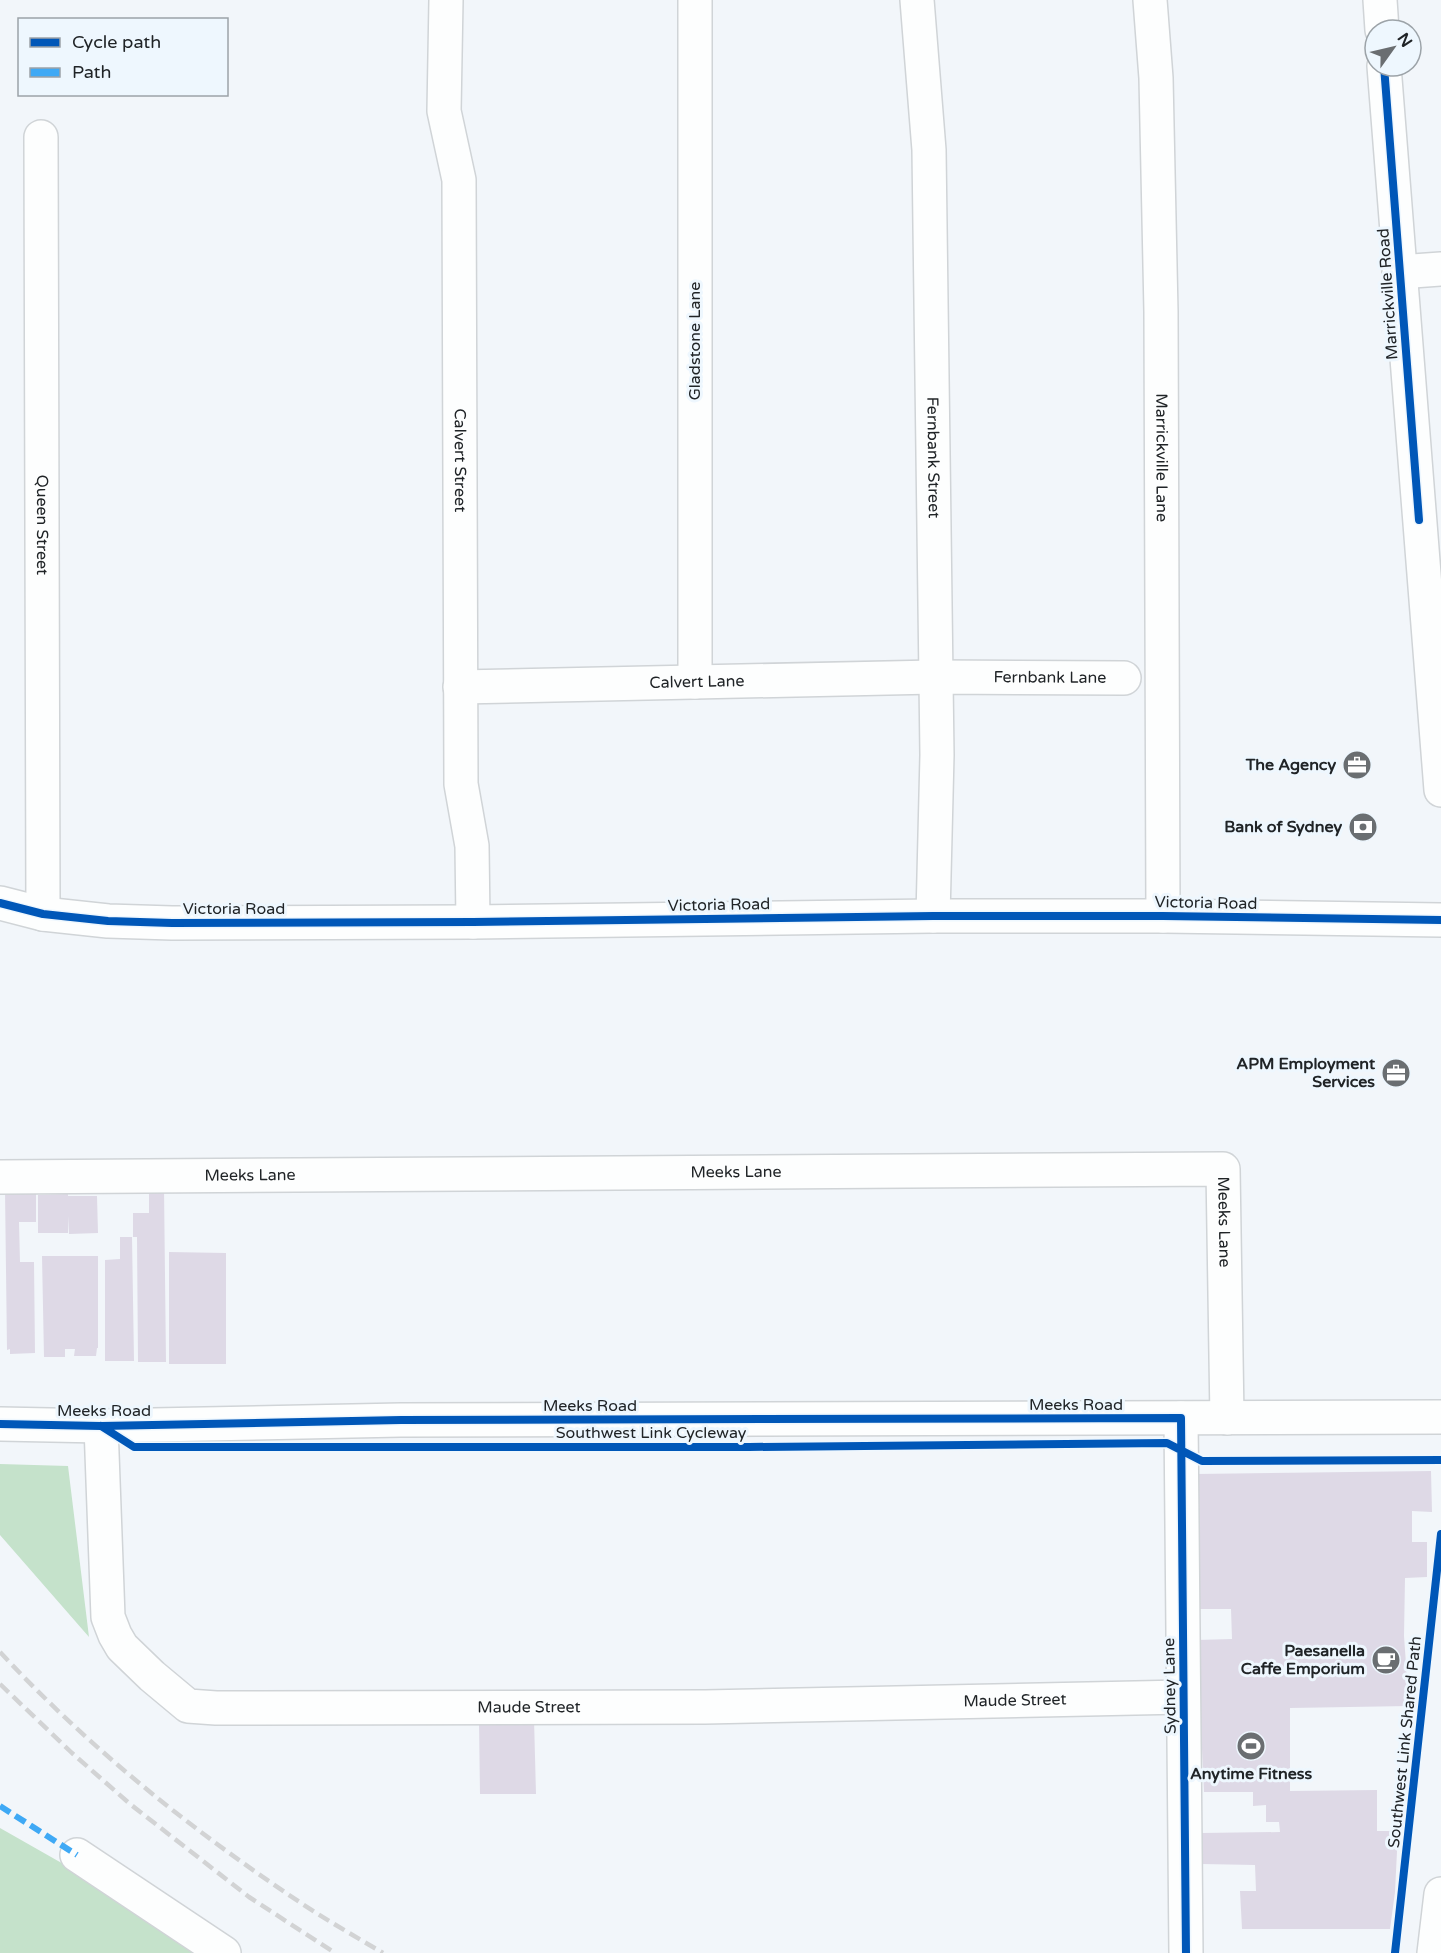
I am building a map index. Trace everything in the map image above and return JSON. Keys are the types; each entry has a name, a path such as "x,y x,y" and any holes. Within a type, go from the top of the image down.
{"street":[{"name":"Calvert Street","path":"446,0 444,111 459,180 461,784 472,846 473,922"},
{"name":"Gladstone Lane","path":"695,0 695,682"},
{"name":"Fernbank Street","path":"917,0 929,150 934,677 937,755 933,916"},
{"name":"Marrickville Lane","path":"1150,0 1156,78 1162,556 1163,916"},
{"path":"1380,0 1381,18"},
{"name":"Marrickville Road","path":"1385,78 1441,790"},
{"name":"Queen Street","path":"40,137 43,914"},
{"path":"1399,272 1441,269"},
{"name":"Calvert Lane","path":"460,687 934,677"},
{"name":"Fernbank Lane","path":"934,677 1124,678"},
{"name":"Victoria Road","path":"0,903 43,914 129,922 473,922 933,916 1163,916 1441,920"},
{"name":"Meeks Lane","path":"0,1177 1223,1169 1227,1418"},
{"name":"Meeks Road","path":"0,1424 101,1426 412,1420 1441,1417"},
{"name":"Sydney Lane","path":"1181,1418 1186,1953"},
{"name":"Maude Street","path":"101,1426 108,1617 122,1647 188,1706 209,1708 705,1707 1183,1697"},
{"path":"78,1855 224,1953"},
{"path":"1434,1953 1441,1894"}],"green space":[{"path":"0,1464 68,1466 89,1637 0,1535"},
{"path":"0,1828 220,1953 0,1953"}],"building":[{"path":"164,1188 166,1362 138,1362 137,1237 133,1237 133,1213 149,1213 149,1194 133,1194 133,1189"},
{"path":"5,1190 36,1190 36,1222 19,1222 20,1262 34,1262 35,1353 10,1354 10,1349 7,1350"},
{"path":"68,1194 68,1196 97,1196 98,1233 69,1234 68,1216 68,1233 38,1233 38,1195"},
{"path":"120,1237 132,1237 134,1361 105,1361 105,1260 120,1259"},
{"path":"169,1252 226,1253 226,1364 169,1364"},
{"path":"42,1256 98,1256 98,1348 96,1356 74,1356 75,1349 65,1349 65,1357 44,1357"},
{"path":"1431,1471 1432,1512 1412,1511 1412,1542 1427,1542 1427,1577 1405,1578 1404,1636 1409,1706 1290,1708 1290,1791 1377,1790 1377,1831 1398,1831 1395,1892 1390,1929 1242,1929 1240,1891 1256,1891 1255,1865 1202,1864 1201,1833 1280,1832 1279,1822 1266,1822 1266,1805 1253,1806 1253,1792 1204,1792 1197,1640 1232,1639 1231,1609 1199,1609 1196,1474"},
{"path":"534,1719 536,1794 480,1794 479,1721"}],"railway":[{"path":"0,1652 69,1722 182,1817 301,1903 383,1953"},
{"path":"0,1684 72,1753 130,1804 249,1897 335,1953"}],"marked path":[{"path":"0,1806 77,1855"}],"cycle path":[{"path":"1385,78 1419,520"},
{"path":"0,903 43,914 108,921 172,923 933,916 1163,916 1441,920"},
{"name":"Southwest Link Cycleway","path":"0,1424 101,1426 401,1420 1181,1418 1186,1953"},
{"name":"Southwest Link Cycleway","path":"101,1426 134,1447 749,1447 1167,1443 1202,1461 1441,1460"},
{"name":"Southwest Link Shared Path","path":"1395,1953 1441,1534"}],"place":[{"name":"The Agency","path":"1357,765"},
{"name":"Bank of Sydney","path":"1363,827"},
{"name":"APM Employment Services","path":"1396,1073"},
{"name":"Paesanella Caffe Emporium","path":"1386,1660"},
{"name":"Anytime Fitness","path":"1251,1746"}]}
